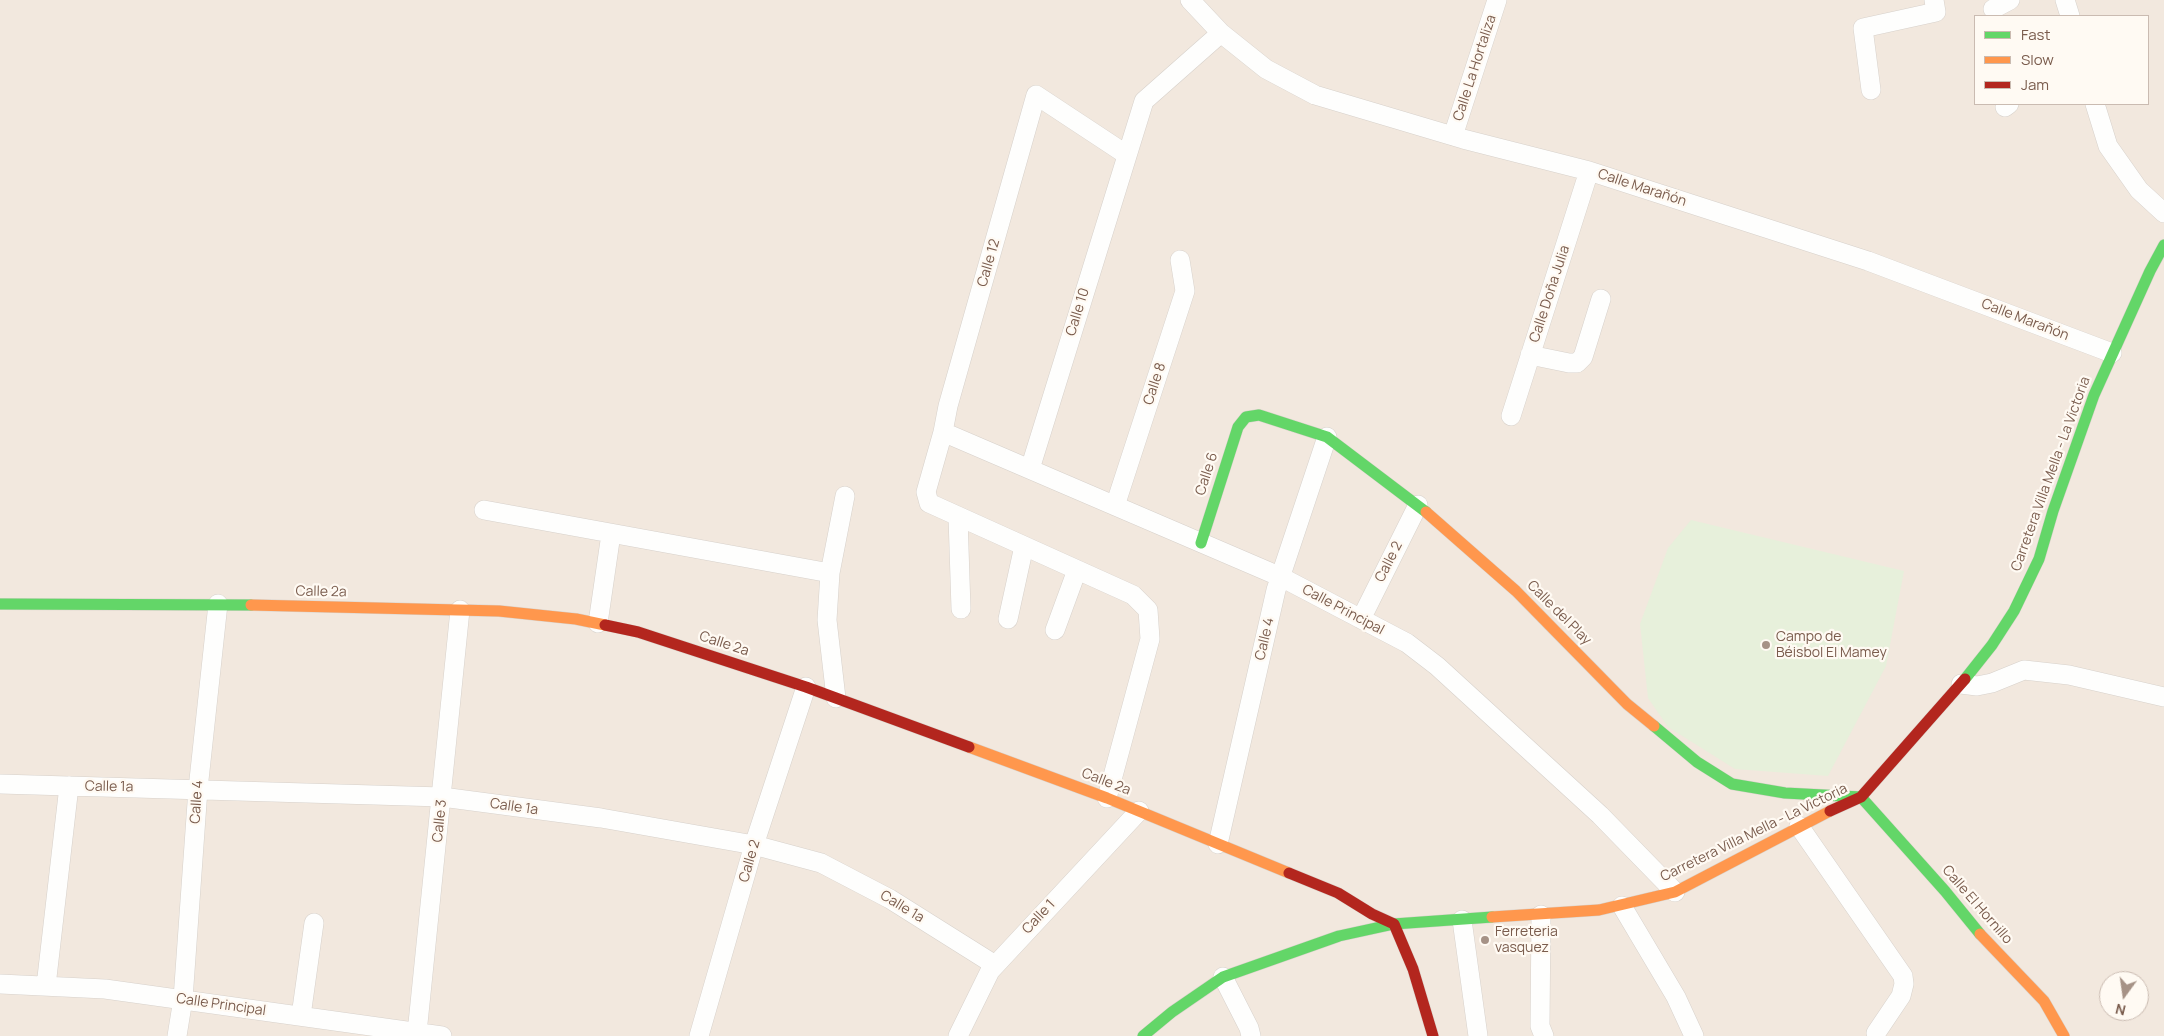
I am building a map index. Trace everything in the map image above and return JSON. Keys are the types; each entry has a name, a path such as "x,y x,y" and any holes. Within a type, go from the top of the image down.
{"street":[{"name":"Calle Marañón","path":"1190,0 1221,33 1266,69 1315,95 1453,136 1589,171 1868,261 2112,353"},
{"name":"Calle La Hortaliza","path":"1453,136 1497,0"},
{"path":"1871,90 1863,28 1936,12 1934,0"},
{"path":"1993,9 2010,0"},
{"path":"2065,0 2070,15"},
{"name":"Calle 10","path":"1030,469 1144,101 1221,33"},
{"name":"Calle 12","path":"1107,798 1150,639 1148,610 1133,595 929,502 926,492 943,432 948,406 1036,95 1127,155"},
{"path":"2095,105 2108,146 2139,190 2164,213"},
{"name":"Calle Doña Julia","path":"1511,416 1589,171"},
{"name":"Carretera Villa Mella - La Victoria","path":"1143,1036 1172,1012 1223,977 1340,936 1394,924 1599,910 1675,892 1744,857 1798,826 1861,797 1961,684 1992,645 2014,611 2039,559 2094,395 2150,271 2164,246"},
{"name":"Calle 8","path":"1115,506 1185,291 1180,260"},
{"path":"1530,355 1577,363 1583,357 1601,299"},
{"name":"Calle del Play","path":"1246,417 1259,415 1327,437 1418,505 1516,591 1627,704 1697,762 1732,784 1785,793 1861,797"},
{"name":"Calle 6","path":"1201,543 1238,427 1246,417"},
{"name":"Calle Principal","path":"943,432 1281,577 1407,643 1437,666 1600,815 1675,892"},
{"name":"Calle 4","path":"1218,844 1281,577 1327,437"},
{"path":"836,698 828,620 830,573 845,496"},
{"name":"Calle 2","path":"1361,619 1418,505"},
{"path":"484,510 830,573"},
{"path":"958,516 961,609"},
{"path":"598,623 610,534"},
{"path":"1008,620 1024,546"},
{"path":"1055,630 1078,570"},
{"name":"Calle 2a","path":"0,604 218,604 499,611 576,619 638,632 806,687 1107,798 1338,893 1372,914 1394,924"},
{"name":"Calle 4","path":"177,1036 183,999 198,788 218,604"},
{"name":"Calle 3","path":"417,1032 460,610"},
{"path":"1961,684 1977,686 2024,670 2069,676 2164,697"},
{"name":"Calle 2","path":"699,1036 754,845 806,687"},
{"name":"Calle 1a","path":"0,784 198,788 442,797 601,818 754,845 821,863 890,899 995,965"},
{"path":"46,986 69,786"},
{"name":"Calle El Hornillo","path":"1861,797 1945,891 1992,948 2044,1001 2064,1036"},
{"name":"Calle 1","path":"958,1036 990,971 1139,811"},
{"path":"1798,826 1903,976 1904,984 1901,996 1876,1033"},
{"path":"1622,906 1676,997 1693,1036"},
{"path":"1541,915 1540,1026 1544,1036"},
{"path":"1462,920 1478,1036"},
{"path":"302,1016 314,923"},
{"path":"1394,924 1415,976 1432,1036"},
{"path":"1223,977 1249,1028 1251,1036"},
{"name":"Calle Principal","path":"0,984 105,989 442,1036"}],"shaded area":[{"path":"0,0 2164,0 2164,1036 0,1036"}],"green space":[{"name":"Campo de Béisbol El Mamey","path":"1691,520 1904,571 1886,666 1828,776 1735,769 1668,727 1648,698 1640,624 1668,548"}],"traffic: fast":[{"path":"1965,679 1992,645 2014,611 2039,559 2053,511 2094,395 2150,271 2164,245"},
{"path":"1201,543 1238,427 1246,417 1259,415 1327,437 1426,512"},
{"path":"0,604 251,605"},
{"path":"1654,726 1697,762 1732,784 1785,793 1861,797 1945,891 1980,934"},
{"path":"1143,1036 1172,1012 1223,977 1339,936 1394,924 1492,917"}],"traffic: slow":[{"path":"1426,512 1516,591 1627,704 1654,726"},
{"path":"251,605 499,611 576,619 605,625"},
{"path":"969,747 1107,798 1289,873"},
{"path":"1492,917 1599,910 1675,892 1830,811"},
{"path":"1980,934 2044,1001 2064,1036"}],"traffic: jam":[{"path":"605,625 638,632 806,687 969,747"},
{"path":"1830,811 1861,797 1965,679"},
{"path":"1289,873 1338,893 1372,914 1394,924 1413,969 1433,1036"}],"place":[{"name":"Campo de Béisbol El Mamey","path":"1766,645"},
{"name":"Ferreteria vasquez","path":"1485,940"}]}
